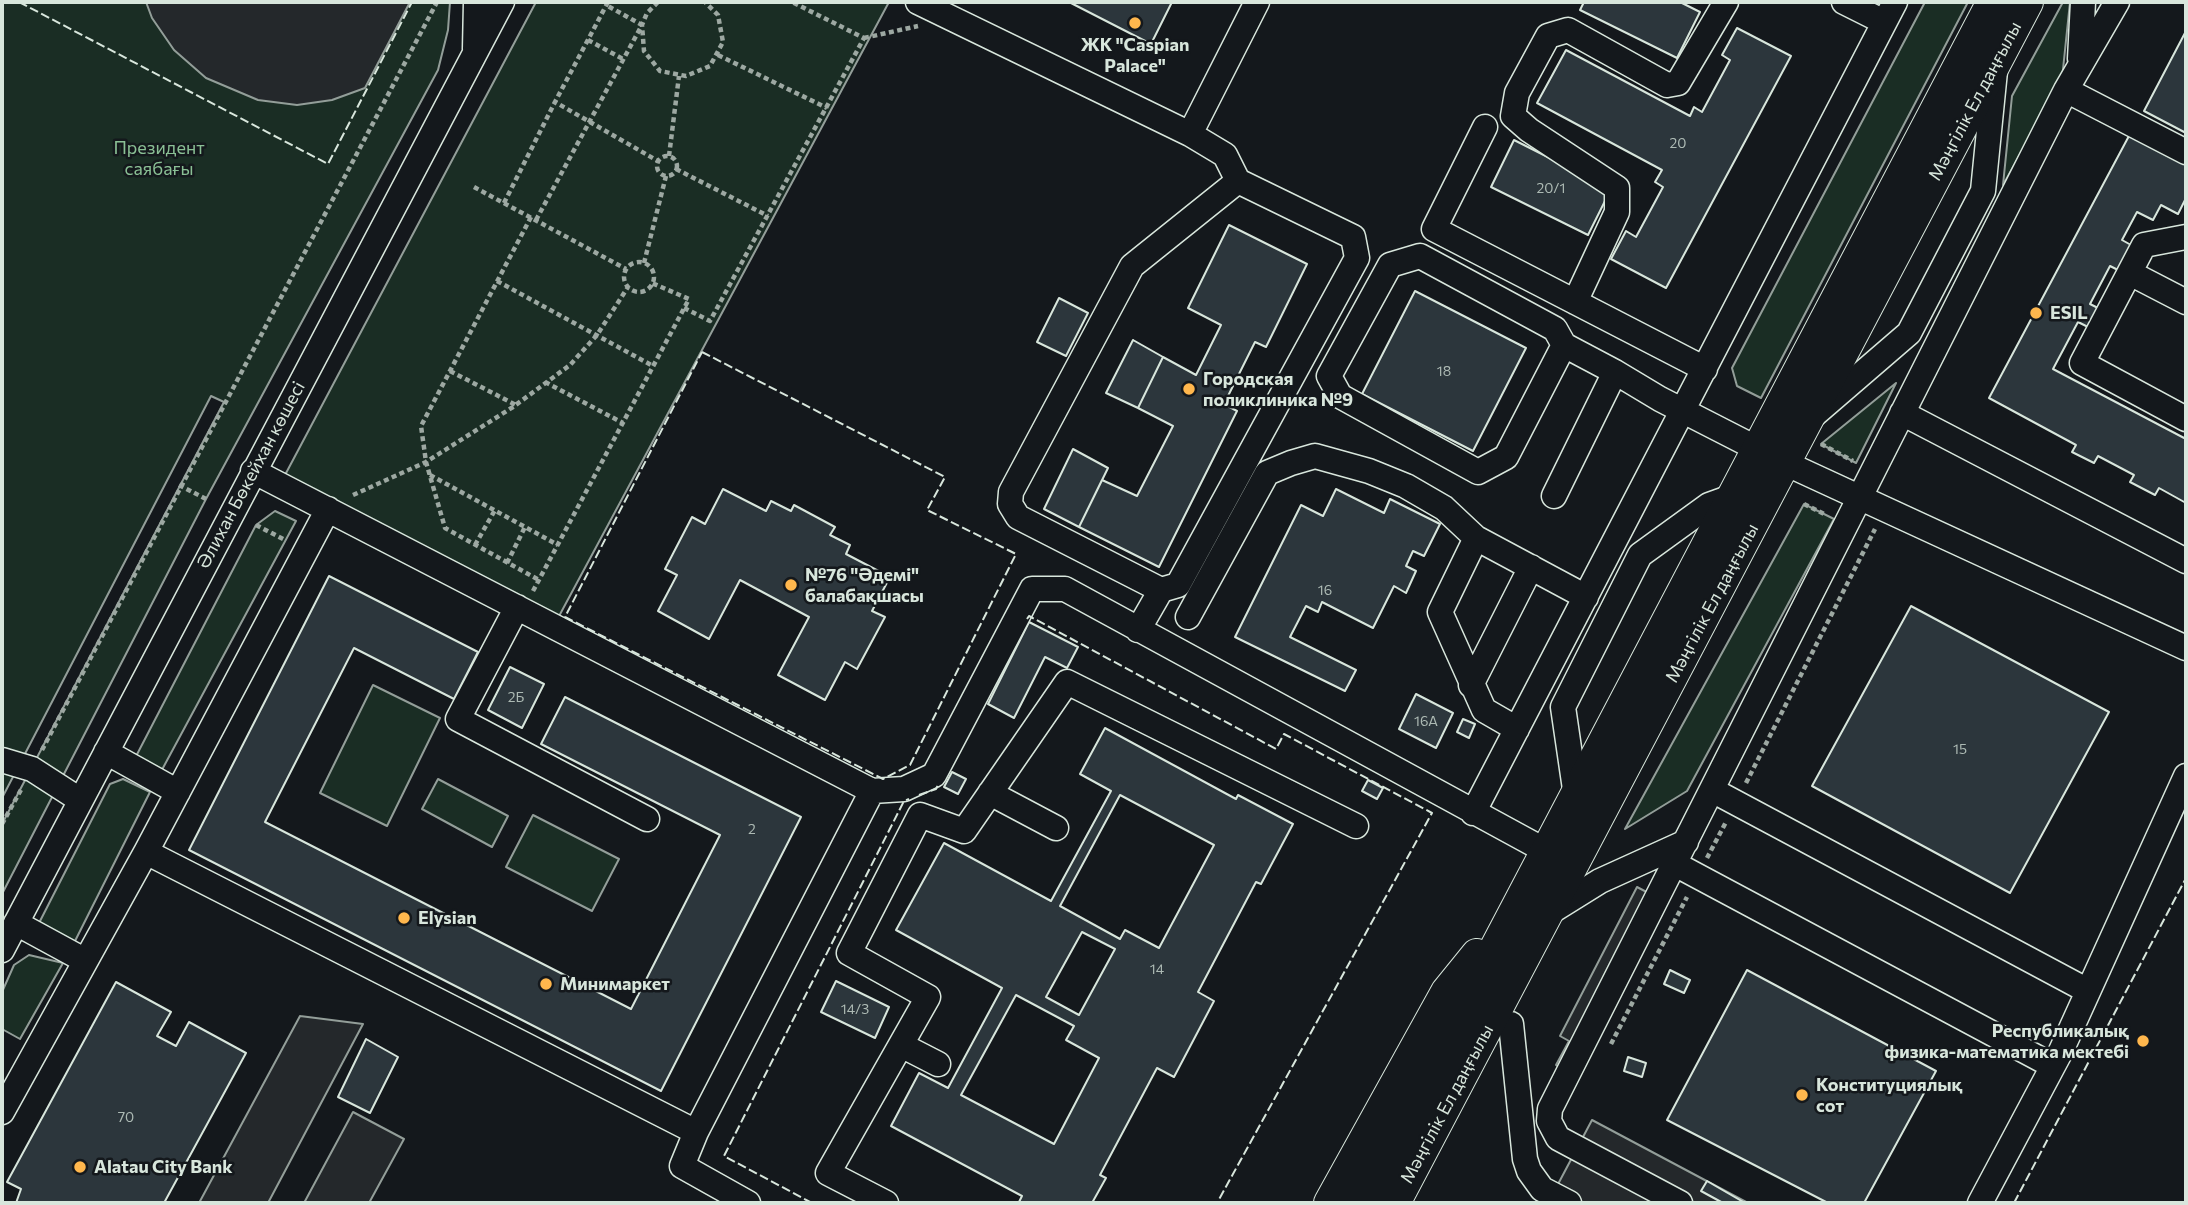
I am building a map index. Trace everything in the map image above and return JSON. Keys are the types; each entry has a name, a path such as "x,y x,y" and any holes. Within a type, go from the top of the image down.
{"main road":[{"name":"Мәңгілік Ел даңғылы","path":"1362,1203 1518,938 1547,914 1993,2"},
{"name":"Мәңгілік Ел даңғылы","path":"1394,1203 1518,938 1546,851 1734,496 1771,456 1814,432 2027,2"},
{"path":"1418,1203 1511,1024 1518,938"},
{"path":"1330,1203 1447,992 1470,961 1518,938"}],"street":[{"path":"474,53 476,2"},
{"name":"Әлихан Бөкейхан көшесі","path":"8,933 502,2"},
{"path":"918,2 1190,134 1225,155 1238,181 1353,237 1357,258 1178,585 1161,590 1138,629"},
{"path":"1190,134 1257,2"},
{"path":"1575,302 1617,212 1617,188 1529,130 1513,116 1517,93 1548,36 1568,30 1667,85 1678,83 1726,2"},
{"path":"1473,813 1889,12 1844,2"},
{"path":"2080,63 2083,2"},
{"path":"1680,1203 1558,1138 1549,1121 1550,1110 2066,90 2117,2"},
{"path":"1814,432 1909,333 1983,191 1996,62"},
{"path":"2066,90 2186,152"},
{"path":"1485,127 1434,229 1704,369"},
{"path":"1161,590 1018,517 1010,504 1011,492 1132,266 1238,181"},
{"path":"2186,237 2144,245 2082,363 2186,419"},
{"path":"1564,345 1506,457 1478,472 1340,396 1329,376 1390,265 1420,256 1555,329 1564,345 1683,411 1771,456 2186,648"},
{"path":"2130,273 2186,302"},
{"path":"1554,496 1615,372"},
{"path":"1902,413 2186,561"},
{"path":"1188,617 1267,473 1315,456 1394,481 1444,508 1476,538 1586,597"},
{"path":"253,471 336,500 520,609 872,790 904,789 934,775 1032,589 1065,589 1546,851"},
{"path":"1576,796 1563,708 1640,555 1709,505 1734,496"},
{"path":"2,1112 336,500"},
{"path":"1476,538 1440,612 1484,710 1517,729"},
{"path":"1471,685 1531,567"},
{"path":"520,609 458,719 647,819"},
{"path":"886,1203 828,1173 928,997 849,953 920,815 964,831 1068,682 1356,827"},
{"path":"106,752 178,792"},
{"path":"2,760 32,769 80,800"},
{"path":"1980,1203 2053,1066 2186,776"},
{"path":"748,1203 682,1166 696,1132 872,790"},
{"path":"1712,790 2088,991"},
{"path":"990,793 1056,828"},
{"path":"146,852 696,1132"},
{"path":"1547,914 1600,881 1680,853 2053,1066"},
{"path":"8,933 85,960"},
{"path":"1511,1024 1525,1159 1538,1196 1569,1203"},
{"path":"901,1045 937,1064"}],"path":[{"path":"2,824 179,485 437,2"},
{"path":"539,580 444,528 426,462 421,426 497,281 589,122 647,13 658,2"},
{"path":"792,2 864,38 953,19"},
{"path":"642,25 640,38 650,62 660,71 679,76 699,73 718,55 723,42 722,28 708,3"},
{"path":"504,203 607,4 642,25"},
{"path":"684,308 710,321 864,38"},
{"path":"588,40 623,59"},
{"path":"718,55 827,108"},
{"path":"669,156 679,76"},
{"path":"555,102 658,161"},
{"path":"658,161 669,156"},
{"path":"669,156 675,159 676,169"},
{"path":"658,161 658,170 666,176"},
{"path":"676,169 768,216"},
{"path":"643,263 666,176 676,169"},
{"path":"474,187 626,269"},
{"path":"634,263 643,263 653,273 652,283 641,292 628,287 624,278 626,269 634,263"},
{"path":"497,281 653,366"},
{"path":"520,609 539,580 689,299 652,283"},
{"path":"336,500 356,497 426,462 516,405 570,365 597,335 628,287"},
{"path":"450,371 516,405"},
{"path":"545,382 623,423"},
{"path":"1814,432 1872,471"},
{"path":"429,475 558,545"},
{"path":"179,485 206,499"},
{"path":"1736,803 1885,509"},
{"path":"475,545 495,510"},
{"path":"256,525 285,540"},
{"path":"507,563 526,527"}],"green space":[{"name":"Президент саябағы","path":"2,2 450,2 448,30 438,70 206,499 2,894 2,824 224,402 211,396 2,798"},
{"path":"536,2 889,2 558,618 285,475"},
{"path":"1925,2 1968,2 1761,398 1737,386 1732,368"},
{"path":"2063,2 2070,2 2062,79 2003,185 2012,96"},
{"path":"1896,383 1856,463 1821,444"},
{"path":"1804,504 1834,519 1687,791 1625,829"},
{"path":"275,511 296,521 157,779 132,764 256,525"},
{"path":"373,685 440,718 387,826 320,793"},
{"path":"123,779 150,792 72,947 38,925 110,784"},
{"path":"438,779 508,816 492,847 422,809"},
{"path":"533,815 619,859 592,911 506,867"},
{"path":"29,955 63,963 20,1039 2,1029 2,992 14,965"}],"shaded area":[{"path":"146,2 410,2 365,88 332,100 297,105 258,100 206,78 174,50 152,18"},
{"path":"1637,887 1658,898 1568,1073 1556,1065 1569,1041 1560,1036"},
{"path":"300,1016 363,1024 268,1203 199,1203"},
{"path":"353,1112 404,1139 369,1203 304,1203"},
{"path":"1592,1120 1748,1203 1548,1203"}],"building":[{"name":"ЖК \"Caspian Palace\"","path":"1069,2 1172,2 1151,44"},
{"path":"1584,2 1680,2 1700,12 1677,58 1580,10"},
{"path":"1737,28 1791,56 1666,288 1611,259 1626,231 1636,237 1663,187 1655,182 1662,170 1537,103 1566,50 1690,116 1694,107 1702,112 1730,60 1722,55"},
{"path":"2186,31 2186,133 2144,111"},
{"path":"2130,134 2186,164 2186,198 2178,214 2161,205 2153,220 2137,212 2122,240 2131,245 2118,270 2110,266 2090,304 2100,309 2090,328 2078,322 2053,369 2186,439 2186,503 2159,488 2155,495 2130,482 2134,475 2098,456 2094,463 2072,452 2076,445 1989,398"},
{"path":"1514,140 1611,189 1588,235 1491,187"},
{"name":"Городская поликлиника №9","path":"1229,225 1307,264 1266,347 1255,342 1224,404 1237,411 1159,567 1079,527 1102,480 1137,496 1173,426 1138,408 1163,357 1196,375 1221,325 1188,308"},
{"path":"1415,291 1526,348 1473,451 1362,394"},
{"path":"1059,298 1088,313 1066,356 1037,342"},
{"path":"1133,340 1163,357 1138,408 1106,393"},
{"path":"1073,449 1108,468 1079,527 1044,509"},
{"path":"723,489 766,511 771,501 791,511 794,505 835,527 830,535 850,545 846,554 890,577 872,611 885,617 857,669 845,662 825,700 778,675 809,617 740,580 709,639 658,611 677,575 665,569 692,517 705,524"},
{"path":"1336,489 1384,513 1390,499 1440,524 1424,556 1413,551 1406,566 1416,571 1406,593 1394,586 1373,628 1322,602 1318,612 1306,606 1290,637 1356,670 1345,691 1235,637 1301,505 1323,516"},
{"path":"329,576 478,652 454,699 354,648 265,822 631,1009 720,835 541,744 565,697 801,817 661,1091 189,850"},
{"path":"1911,606 2109,712 2010,893 1812,786"},
{"path":"1029,622 1078,647 1067,668 1045,657 1014,718 988,704"},
{"path":"510,667 544,684 522,728 488,710"},
{"path":"1416,694 1453,713 1436,748 1399,729"},
{"path":"1463,719 1475,724 1469,738 1457,732"},
{"path":"1105,728 1236,799 1238,795 1293,824 1261,884 1256,882 1198,992 1214,1001 1174,1077 1157,1068 1100,1175 1106,1178 1092,1203 1022,1203 1019,1202 1022,1196 891,1126 919,1073 948,1088 1002,988 896,930 944,843 1051,901 1111,791 1080,774","holes":["1120,795 1214,845 1159,948 1125,930 1120,939 1060,906","1082,932 1115,949 1079,1015 1046,997","1016,995 1074,1026 1066,1040 1099,1058 1054,1144 961,1095"]},
{"path":"952,772 966,779 958,794 944,787"},
{"path":"1368,780 1383,788 1377,799 1362,791"},
{"path":"1670,970 1690,980 1684,993 1664,984"},
{"name":"Конституциялық сот","path":"1747,970 1936,1071 1864,1203 1828,1203 1667,1120"},
{"path":"836,981 889,1007 875,1038 821,1012"},
{"path":"116,982 171,1012 157,1036 176,1046 189,1022 246,1053 164,1203 16,1203 21,1189 7,1182"},
{"path":"366,1039 398,1057 370,1113 338,1097"},
{"path":"1628,1057 1646,1063 1642,1077 1624,1071"},
{"path":"1707,1181 1745,1203 1723,1203 1701,1191"}],"fence":[{"path":"19,2 328,164 412,2"},
{"path":"702,352 945,477 927,510 1016,554 910,765 883,779 565,617 702,352"},
{"path":"1027,619 1029,616 1276,749 1284,734 1432,813 1217,1203"},
{"path":"919,795 936,789 939,783"},
{"path":"812,1203 724,1156 904,801 909,799"},
{"path":"2014,1203 2186,878"}],"place":[{"name":"ЖК \"Caspian Palace\"","path":"1135,23"},
{"name":"ESIL","path":"2036,313"},
{"name":"Городская поликлиника №9","path":"1189,389"},
{"name":"№76 \"Әдемі\" балабақшасы","path":"791,585"},
{"name":"Elysian","path":"404,918"},
{"name":"Минимаркет","path":"546,984"},
{"name":"Республикалық физика-математика мектебі","path":"2143,1041"},
{"name":"Конституциялық сот","path":"1802,1095"},
{"name":"Alatau City Bank","path":"80,1167"}]}
